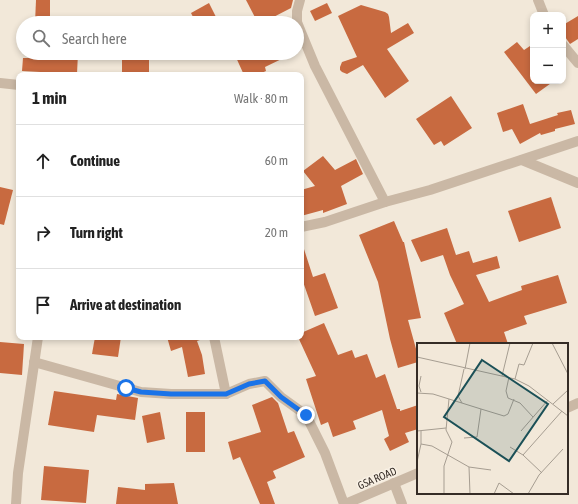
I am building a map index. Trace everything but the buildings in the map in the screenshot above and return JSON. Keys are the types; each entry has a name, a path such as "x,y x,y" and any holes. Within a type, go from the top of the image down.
{"street":[{"path":"297,16 300,0"},
{"path":"538,0 543,12"},
{"path":"304,39 315,66 385,202"},
{"path":"565,48 578,64"},
{"path":"0,83 16,85"},
{"path":"304,226 325,222 385,202 424,192 578,142"},
{"path":"522,160 578,183"},
{"path":"16,504 18,474 38,340"},
{"path":"215,340 226,394"},
{"path":"34,362 141,392 171,394 226,394 249,384 265,381 281,397 306,415 325,453 344,504"},
{"path":"568,408 578,403"},
{"name":"GSA ROAD","path":"344,504 417,473"},
{"path":"394,483 402,504"}],"route":[{"path":"126,388 141,392 171,394 226,394 249,384 265,381 281,397 306,415"}]}
